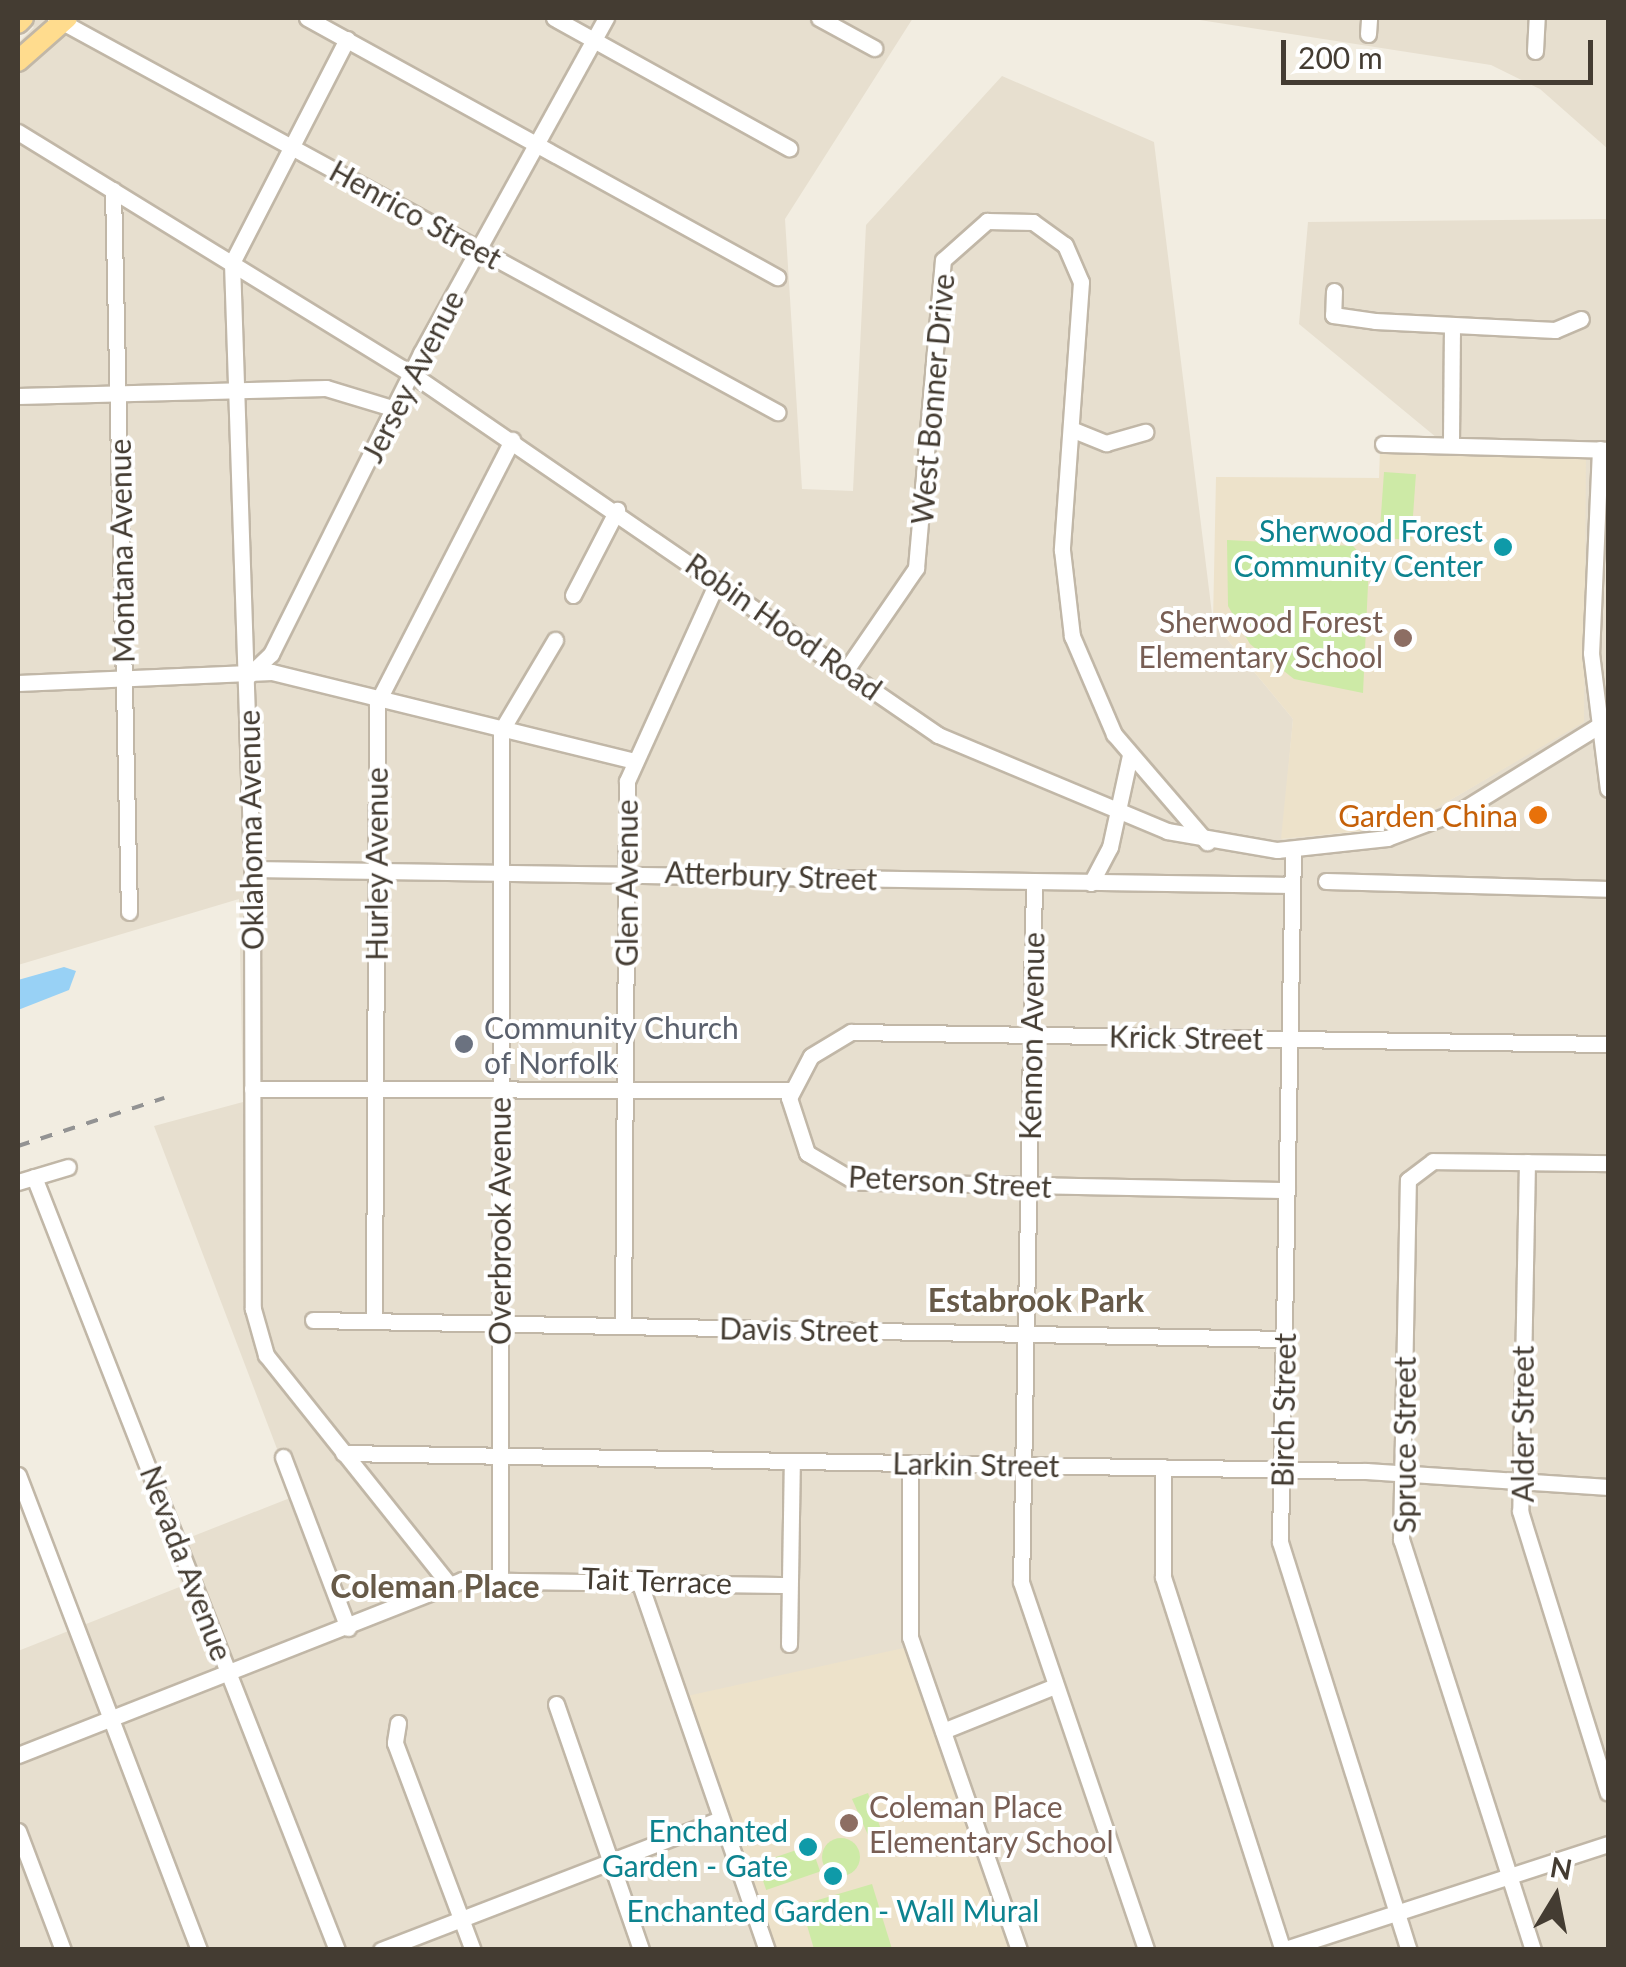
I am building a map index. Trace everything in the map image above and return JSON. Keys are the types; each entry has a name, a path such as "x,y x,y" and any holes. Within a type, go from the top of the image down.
{"main road":[{"path":"18,23 23,18"},
{"path":"18,62 61,19"}],"street":[{"path":"307,18 777,276"},
{"path":"554,18 789,148"},
{"name":"Jersey Avenue","path":"246,678 271,654 412,374 606,18"},
{"path":"819,18 874,48"},
{"path":"1535,52 1537,18"},
{"name":"Henrico Street","path":"61,19 777,412"},
{"name":"Oklahoma Avenue","path":"347,39 289,144 232,262 252,869 255,1325 266,1355 449,1584"},
{"name":"Robin Hood Road","path":"18,132 412,374 616,510 945,739 1113,811 1207,842 1294,850 1438,821 1602,724"},
{"name":"Montana Avenue","path":"113,190 129,912"},
{"name":"West Bonner Drive","path":"846,670 916,568 939,270 974,226 1033,222 1073,256 1080,282 1071,429"},
{"path":"1334,292 1333,315 1555,330 1581,319"},
{"path":"1451,442 1452,326"},
{"path":"18,396 326,388 395,410"},
{"path":"1145,432 1106,443 1071,429 1066,606 1098,706 1130,755 1207,842"},
{"name":"Hurley Avenue","path":"374,1320 379,698 512,440"},
{"path":"1383,444 1451,442 1604,449 1600,682 1608,789"},
{"path":"573,595 616,510"},
{"name":"Glen Avenue","path":"622,1326 625,870 630,760 718,580"},
{"name":"Overbrook Avenue","path":"500,1577 498,1089 502,728 555,640"},
{"path":"18,683 286,674 630,760"},
{"path":"1091,883 1110,848 1113,811 1130,755"},
{"name":"Birch Street","path":"1294,850 1290,885 1282,1556 1408,1950"},
{"name":"Atterbury Street","path":"252,869 625,870 1290,885"},
{"path":"1326,880 1608,888"},
{"name":"Kennon Avenue","path":"1034,882 1022,1593 1146,1950"},
{"name":"Krick Street","path":"790,1090 820,1047 852,1032 1608,1044"},
{"path":"252,1089 790,1090"},
{"name":"Peterson Street","path":"790,1090 798,1141 842,1179 1287,1190"},
{"name":"Spruce Street","path":"1532,1950 1401,1540 1408,1180 1425,1162 1608,1163"},
{"name":"Alder Street","path":"1527,1162 1522,1525 1608,1793"},
{"path":"18,1182 68,1167"},
{"name":"Nevada Avenue","path":"34,1177 337,1950"},
{"name":"Davis Street","path":"313,1320 1284,1339"},
{"name":"Larkin Street","path":"343,1453 1282,1469 1608,1487"},
{"path":"283,1458 348,1628"},
{"path":"789,1644 792,1462"},
{"path":"910,1463 908,1624 1019,1950"},
{"path":"1164,1467 1163,1576 1283,1949 1608,1844"},
{"path":"18,1475 200,1950"},
{"name":"Tait Terrace","path":"18,1755 348,1628 449,1584 500,1577 789,1584"},
{"path":"638,1578 767,1950"},
{"path":"944,1731 1055,1686"},
{"path":"556,1704 640,1950"},
{"path":"398,1723 395,1743 472,1950"},
{"path":"381,1950 611,1864 721,1818"},
{"path":"18,1831 63,1950"}],"shaded area":[{"path":"18,18 913,18 785,219 802,489 853,491 866,225 1002,76 1154,142 1213,622 1293,719 1282,839 1362,831 1435,809 1584,721 1579,653 1448,447 1299,324 1308,222 1608,219 1608,1949 18,1949 18,1651 182,1586 168,1546 295,1496 154,1126 243,1102 239,899 18,965 18,43 34,27"},
{"path":"1187,18 1608,18 1608,149 1540,89 1491,65"},
{"name":"Sherwood Forest Elementary School","path":"1380,449 1586,456 1584,722 1435,809 1362,831 1281,839 1293,719 1213,622 1216,477 1379,478"},
{"name":"Coleman Place Elementary School","path":"908,1647 1010,1949 777,1949 687,1696"}],"green space":[{"path":"1384,472 1416,474 1411,540 1379,538"},
{"path":"1227,540 1353,546 1369,563 1363,693 1294,679 1250,644 1228,606"},
{"path":"868,1793 888,1849 876,1853 852,1799"},
{"path":"841,1838 855,1843 860,1857 855,1871 841,1876 827,1871 822,1857 827,1843"},
{"path":"811,1845 820,1871 766,1890 757,1864"},
{"path":"872,1884 892,1949 814,1949 801,1905"}],"water":[{"path":"64,967 76,971 69,990 18,1010 18,980"}],"railway":[{"path":"18,1146 164,1098"}],"place":[{"name":"Sherwood Forest Community Center","path":"1503,547"},
{"name":"Sherwood Forest Elementary School","path":"1403,638"},
{"name":"Garden China","path":"1538,815"},
{"name":"Community Church of Norfolk","path":"464,1044"},
{"name":"Coleman Place Elementary School","path":"849,1823"},
{"name":"Enchanted Garden - Gate","path":"808,1847"},
{"name":"Enchanted Garden - Wall Mural","path":"833,1876"}],"district":[{"name":"Estabrook Park","path":"1036,1300"},
{"name":"Coleman Place","path":"435,1586"}]}
